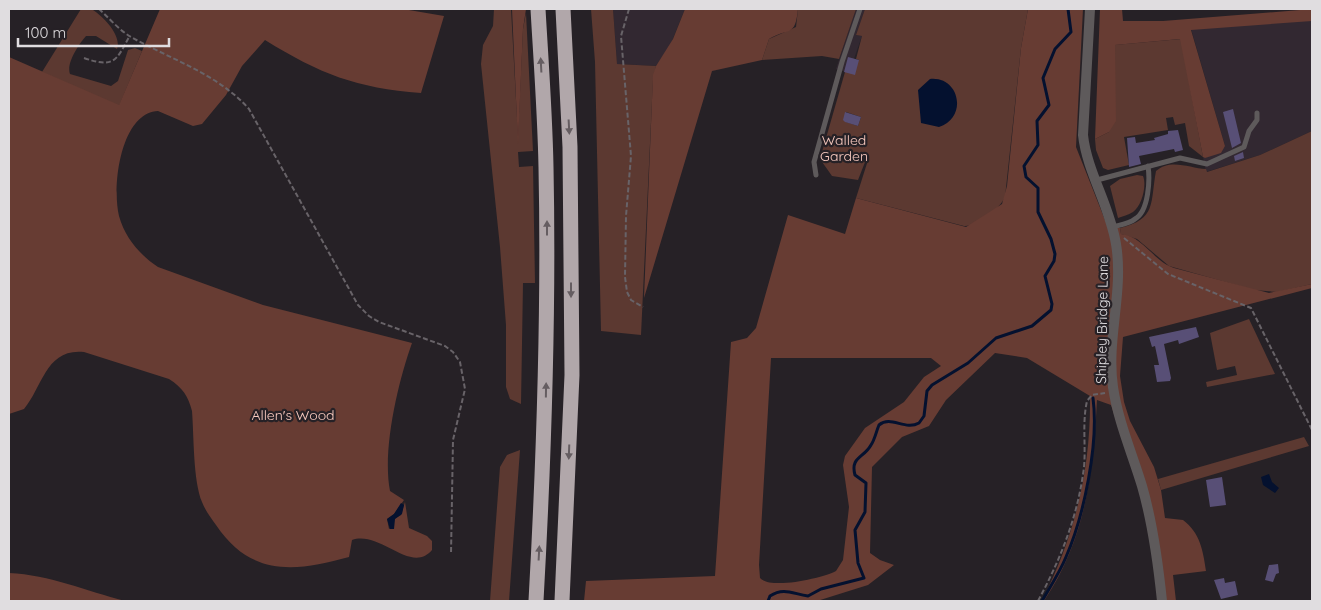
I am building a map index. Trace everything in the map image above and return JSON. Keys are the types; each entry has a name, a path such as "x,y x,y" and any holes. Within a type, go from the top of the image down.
{"highway":[{"path":"536,601 545,438 547,316 546,166 538,9"},
{"path":"562,601 572,375 570,148 564,9"}],"street":[{"name":"Shipley Bridge Lane","path":"1090,9 1083,135 1087,156 1113,229 1119,279 1112,362 1114,392 1156,544 1162,601"}],"lane":[{"path":"816,175 814,162 842,62 860,9"},
{"path":"1097,180 1180,158 1207,164 1238,151 1245,145 1249,131 1257,120 1257,113"},
{"path":"1113,229 1134,220 1140,214 1148,189 1148,166"}],"path":[{"path":"99,9 129,36 188,65 235,96 249,109 364,312 378,322 440,344 457,356 462,368 465,389 453,440 451,554"},
{"path":"629,9 621,36 631,156 626,216 625,277 631,300 643,307"},
{"path":"84,58 102,64 112,62 129,36"},
{"path":"1113,229 1168,274 1251,308 1312,430"},
{"path":"1038,601 1058,564 1075,509 1084,469 1087,402 1092,395 1114,392"}],"shaded area":[{"path":"613,9 685,9 670,46 656,66 617,64"},
{"path":"856,9 865,9 856,35 862,36 849,73 836,69"},
{"path":"1312,20 1312,131 1260,155 1206,172 1203,157 1205,158 1225,146 1189,22"}],"green space":[{"path":"81,9 92,9 107,22 115,33 118,44 117,49 96,36 86,36 71,59 70,74 111,86 118,81 128,50 135,48 142,51 119,106 42,72"},
{"name":"Allen's Wood","path":"160,9 403,9 444,16 421,93 377,87 339,77 303,62 265,40 242,66 226,95 202,124 193,126 158,111 145,115 135,124 127,138 122,154 117,188 119,216 125,232 139,251 158,267 263,305 412,343 397,396 388,456 390,491 404,500 394,514 387,519 389,529 394,526 394,519 401,515 405,502 409,528 427,536 432,541 432,550 424,556 415,558 373,541 363,539 352,540 349,557 310,566 275,566 259,562 244,554 230,542 212,520 203,505 195,470 192,411 184,393 169,379 84,352 71,352 53,362 24,409 9,414 9,57 119,105"},
{"path":"494,9 511,9 518,136 523,29 526,13 533,151 518,152 519,167 533,166 535,283 523,283 521,404 510,399 506,387 506,325 500,247 481,64 483,45 493,26"},
{"path":"512,9 526,9 523,29 518,144"},
{"path":"591,9 613,9 617,64 656,66 653,80 641,335 601,331 595,62"},
{"path":"685,9 798,9 793,28 769,39 762,60 712,71 644,298 653,75 656,66 673,39"},
{"path":"798,9 856,9 839,59 822,56 762,60 769,39 796,27"},
{"name":"Walled Garden","path":"865,9 1028,9 1021,48 1005,197 998,207 987,216 975,224 964,226 856,198 869,157 867,157 858,180 832,176 820,159 845,72 859,60 856,59 862,36 856,35","holes":["846,112 861,117 858,126 846,122"]},
{"path":"1028,9 1083,9 1076,147 1105,220 1120,228 1121,234 1136,239 1160,260 1174,268 1269,293 1312,284 1312,288 1123,337 1120,376 1124,402 1130,421 1154,467 1161,490 1165,518 1183,520 1193,530 1202,549 1206,571 1173,575 1176,601 1166,601 1159,549 1111,405 1097,400 1090,479 1085,504 1069,553 1058,577 1044,601 1042,601 1064,552 1079,502 1088,450 1090,396 1027,358 995,353 946,400 929,426 902,437 872,467 870,553 880,560 894,565 868,585 817,601 584,601 586,581 715,576 731,342 747,338 756,328 788,215 845,234 856,198 966,227 1002,204 1007,186 1021,48","holes":["771,358 931,358 941,366 924,377 904,402 865,428 845,456 843,465 849,507 843,560 836,571 797,582 775,583 760,578 759,565"]},
{"path":"1100,9 1122,9 1123,21 1163,21 1312,9 1312,21 1191,30 1225,146 1221,153 1205,158 1203,157 1180,39 1115,45 1116,121 1109,132 1095,139"},
{"path":"1181,39 1203,157 1189,146 1185,123 1175,125 1173,117 1166,118 1168,130 1124,137 1129,165 1108,170 1103,168 1096,150 1095,139 1109,132 1114,45"},
{"path":"1312,131 1312,284 1277,292 1254,290 1169,266 1137,239 1121,234 1120,228 1140,220 1150,208 1156,171 1162,167 1174,164 1206,169 1207,172 1260,155"},
{"path":"1137,175 1143,176 1144,180 1144,190 1139,205 1133,212 1118,218 1110,186 1120,179"},
{"path":"1249,319 1275,374 1207,387 1206,382 1237,375 1235,366 1217,370 1210,333"},
{"path":"1304,437 1309,446 1161,490 1158,479"},
{"path":"520,450 509,601 490,601 500,467 507,455"},
{"path":"9,573 53,580 125,601 9,601"}],"water":[{"path":"930,79 940,80 948,84 954,90 957,98 957,107 954,115 948,122 939,127 921,123 918,90"},
{"path":"1269,474 1272,482 1279,488 1275,493 1263,485 1261,477"},
{"path":"401,503 404,505 402,514 395,519 394,529 390,529 387,519 394,514"}],"building":[{"path":"848,57 859,60 855,75 844,72"},
{"path":"1233,109 1241,143 1232,148 1223,112"},
{"path":"845,112 861,117 858,126 843,120"},
{"path":"1178,130 1183,150 1175,152 1174,149 1139,156 1141,164 1129,167 1127,138 1135,137 1136,143 1155,140 1154,138 1168,134 1168,131"},
{"path":"1243,152 1244,158 1235,161 1234,156"},
{"path":"1196,327 1199,337 1179,344 1178,340 1164,344 1171,378 1170,381 1157,382 1154,365 1159,365 1155,346 1152,347 1149,337"},
{"path":"1222,477 1226,505 1210,507 1206,480"},
{"path":"1278,564 1279,573 1276,574 1273,582 1265,580 1269,565"},
{"path":"1224,578 1225,583 1235,581 1238,595 1221,599 1214,580"}],"waterway":[{"path":"768,601 770,596 775,593 789,592 808,596 821,589 864,578 858,563 855,530 865,512 866,483 855,475 854,465 871,445 879,425 884,422 909,425 919,423 924,416 927,391 932,385 968,363 996,338 1032,326 1051,310 1052,304 1045,276 1054,261 1055,254 1051,239 1038,212 1038,188 1026,177 1024,166 1038,145 1037,121 1049,105 1043,78 1055,49 1071,32 1068,9"},
{"path":"1042,601 1066,557 1079,521 1092,457 1094,436 1093,398"}]}
